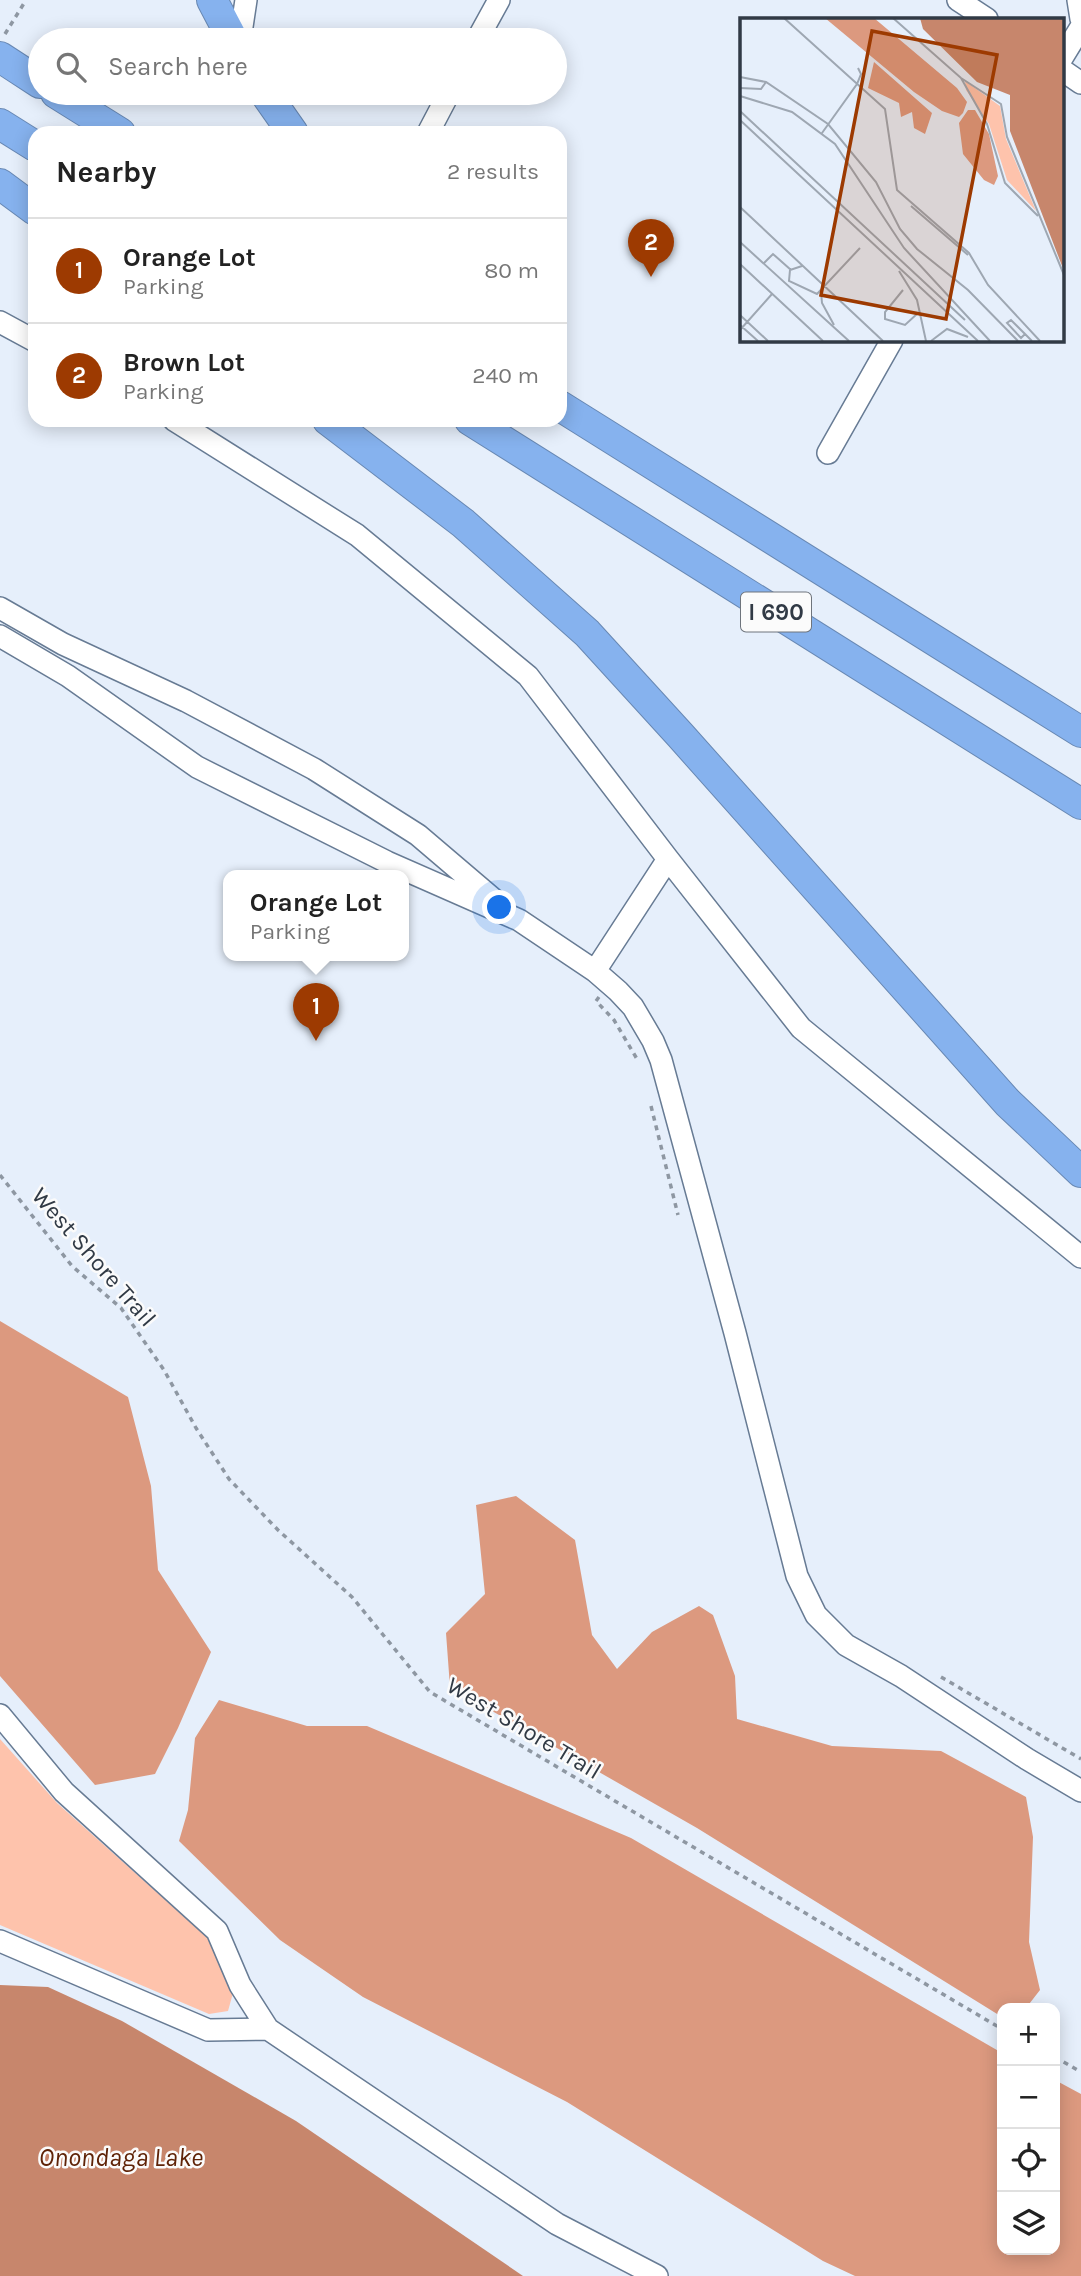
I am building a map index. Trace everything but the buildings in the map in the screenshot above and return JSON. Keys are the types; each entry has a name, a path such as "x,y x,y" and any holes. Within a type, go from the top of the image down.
{"highway":[{"path":"212,0 227,28"},
{"path":"0,57 28,75"},
{"path":"76,105 109,126"},
{"path":"273,105 288,126"},
{"path":"0,124 28,142"},
{"path":"0,184 28,204"},
{"path":"567,396 612,437"},
{"name":"I 690","path":"567,410 1081,732"},
{"path":"337,427 463,523 587,634 1008,1103 1081,1172"},
{"name":"I 690","path":"481,427 1081,804"}],"lane":[{"path":"242,28 246,0"},
{"path":"484,28 499,0"},
{"path":"958,0 985,18"},
{"path":"1078,0 1081,19"},
{"path":"1064,55 1081,27"},
{"path":"1064,71 1081,83"},
{"path":"432,126 443,105"},
{"path":"0,322 28,337"},
{"path":"828,453 891,341"},
{"path":"185,427 357,535 527,676 802,1028 1081,1257"},
{"path":"0,608 63,644 186,701 314,769 418,835 519,920 602,977 633,1007 661,1060 797,1576 816,1615 846,1645 901,1676 1027,1759 1081,1791"},
{"path":"0,636 68,676 197,767 405,870"},
{"path":"602,977 668,859"},
{"path":"409,872 519,920"},
{"path":"0,1715 64,1792 216,1931 240,1985 268,2029 556,2224 657,2276"},
{"path":"0,1941 208,2030 268,2029"}],"path":[{"path":"0,42 26,0"},
{"path":"602,977 596,1001 614,1020 640,1065"},
{"path":"649,1095 678,1215"},
{"name":"West Shore Trail","path":"0,1175 72,1266 121,1308 164,1370 195,1427 229,1479 278,1530 352,1597 430,1692 997,2026"},
{"path":"942,1677 1081,1759"},
{"path":"1060,2060 1081,2072"}],"shaded area":[{"path":"0,1321 128,1397 151,1486 158,1570 211,1652 155,1774 95,1785 0,1676"},
{"path":"516,1496 575,1540 592,1635 617,1669 652,1632 699,1606 713,1615 735,1676 737,1719 832,1746 941,1751 1026,1797 1033,1837 1029,1942 1040,1990 1030,2003 997,2003 997,2014 697,1828 450,1687 446,1633 485,1594 476,1505"},
{"path":"219,1700 307,1726 367,1726 631,1838 997,2050 997,2255 1060,2255 1060,2083 1081,2094 1081,2276 855,2276 823,2261 567,2102 363,1997 280,1940 179,1841 188,1810 195,1738"},
{"path":"0,1739 57,1803 209,1939 233,1993 228,2011 209,2014 0,1925"}],"water":[{"name":"Onondaga Lake","path":"0,1985 48,1987 122,2021 296,2121 523,2276 0,2276"}],"place":[{"name":"Brown Lot","path":"651,277"},
{"name":"Orange Lot","path":"316,1041"}]}
